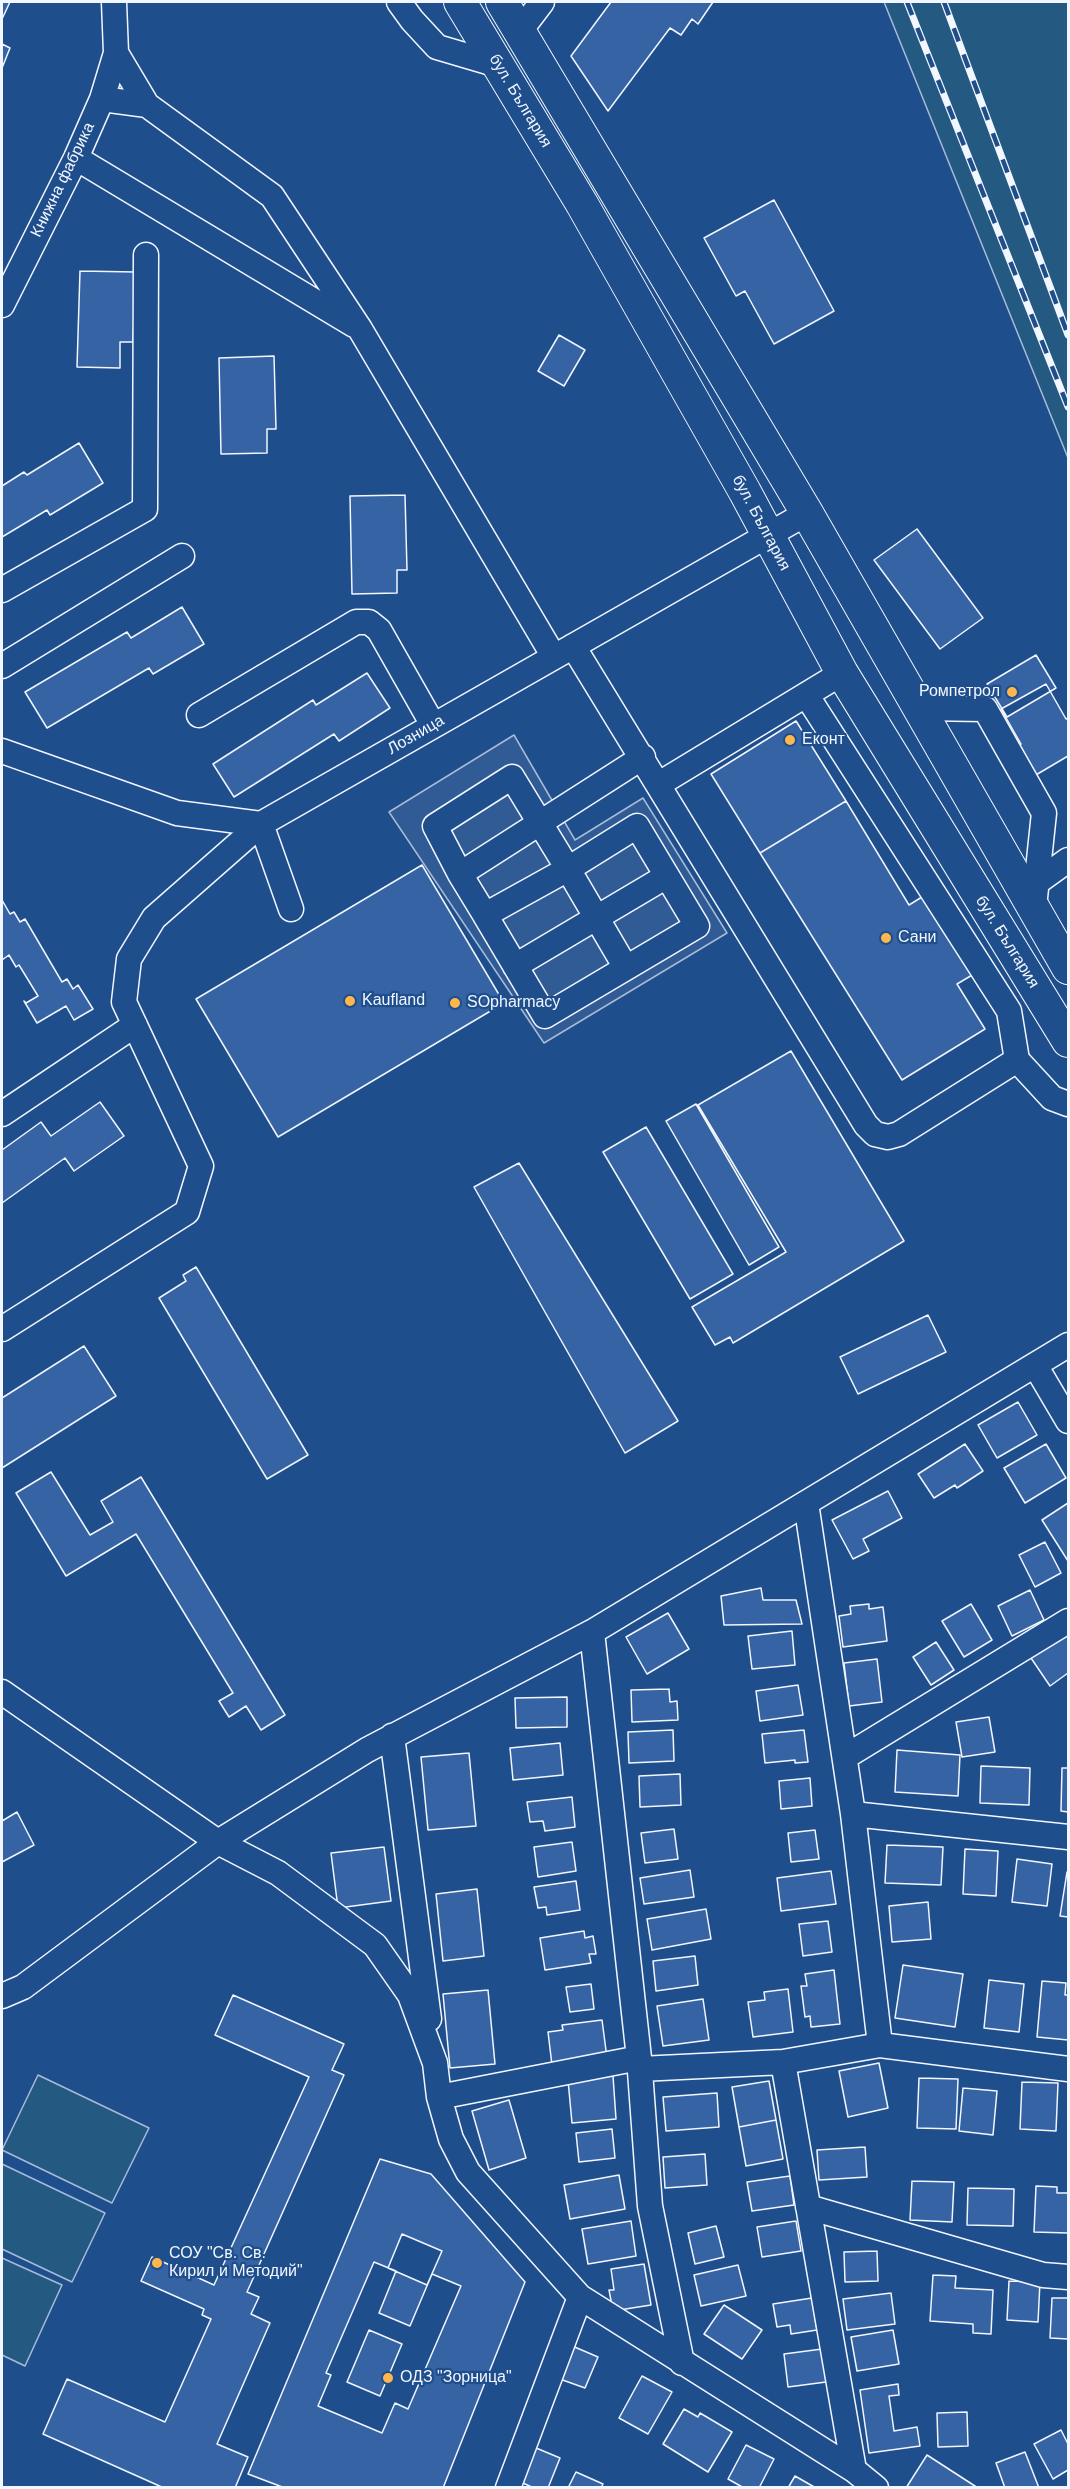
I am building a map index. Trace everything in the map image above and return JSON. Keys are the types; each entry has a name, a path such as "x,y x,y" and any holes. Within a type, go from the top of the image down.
{"main road":[{"name":"бул. България","path":"460,2 582,204 768,535 842,673 1068,1041"},
{"path":"502,2 807,513 919,708 1035,895 1068,968"}],"street":[{"path":"114,2 116,53 147,105 272,196 360,329 564,651 643,757 860,1115 875,1134 888,1137 899,1134 1017,1060"},
{"path":"399,2 412,20 438,47 498,65"},
{"path":"520,32 542,2"},
{"name":"Книжна фабрика","path":"2,305 102,99 116,53"},
{"path":"102,99 147,105"},
{"path":"75,158 360,329"},
{"path":"2,591 145,508 147,255"},
{"name":"Лозница","path":"2,1329 187,1212 201,1166 124,1002 129,959 154,918 261,824 807,513"},
{"path":"2,666 182,556"},
{"path":"199,715 356,622 369,622 379,630 434,725"},
{"path":"659,784 842,673"},
{"path":"807,696 1010,1011 1017,1060 1052,1098 1068,1104"},
{"path":"919,708 985,709 1044,813 1035,895"},
{"path":"2,751 177,813 261,824 291,909"},
{"path":"460,874 643,757"},
{"path":"485,915 568,869 637,826 697,926 545,1017 460,874 435,826 512,777 568,869 626,968"},
{"path":"1035,895 1068,860"},
{"path":"515,966 667,876"},
{"path":"2,1114 135,1025"},
{"path":"2,1996 24,1987 218,1842 392,1736 592,1632 1068,1345"},
{"path":"1035,1365 1068,1421"},
{"path":"806,1503 853,1814 880,2046"},
{"path":"845,1757 1068,1621"},
{"path":"592,1632 639,2064 650,2206 682,2363"},
{"path":"2,1692 218,1842 278,1873 375,1945 410,1995 435,2063"},
{"path":"392,1736 439,2097 451,2139 468,2172 580,2297 854,2470 876,2487"},
{"path":"853,1814 1068,1837"},
{"path":"439,2097 639,2064 783,2062 880,2046 1068,2069"},
{"path":"783,2062 854,2470"},
{"path":"808,2207 1042,2275 1068,2277"},
{"path":"508,2487 580,2297"}],"shaded area":[{"path":"884,2 1068,2 1068,458"},
{"path":"514,735 575,840 643,798 727,933 544,1043 389,812"},
{"path":"38,2075 149,2128 112,2203 2,2150"},
{"path":"2,2164 105,2213 72,2282 2,2249"},
{"path":"2,2258 62,2285 25,2366 2,2355"}],"building":[{"path":"2,2 10,2 2,19"},
{"path":"611,2 713,2 698,24 692,19 681,35 670,28 608,111 571,56"},
{"path":"2,44 10,48 2,68"},
{"path":"774,200 834,311 774,344 745,291 736,296 704,238"},
{"path":"80,271 136,272 133,342 120,342 120,368 77,367"},
{"path":"559,335 585,350 564,386 538,371"},
{"path":"274,356 276,429 267,429 267,453 221,454 219,358"},
{"path":"79,443 103,483 50,515 47,510 2,537 2,486 24,472 27,475"},
{"path":"405,495 407,570 397,570 397,593 352,594 350,496"},
{"path":"917,529 983,618 940,649 874,560"},
{"path":"182,607 204,644 153,674 149,668 47,728 25,692 127,632 131,638"},
{"path":"1036,655 1056,688 1007,717 987,684"},
{"path":"367,673 390,708 339,741 334,734 234,797 213,764 313,700 316,705"},
{"path":"1046,684 1066,719 1068,718 1068,756 1024,782 1007,753 1021,744 1001,709"},
{"path":"796,721 846,801 760,853 711,774"},
{"name":"Сани","path":"846,801 909,905 930,892 979,971 957,984 985,1029 902,1080 760,853"},
{"name":"Kaufland","path":"422,865 504,1003 278,1137 196,999"},
{"path":"2,900 10,914 14,912 20,922 25,919 62,982 67,979 73,989 78,985 93,1009 74,1020 66,1006 37,1023 24,1001 26,1003 38,996 19,965 16,967 9,955 2,960"},
{"path":"791,1051 904,1241 733,1343 730,1337 715,1345 692,1307 786,1252 698,1105"},
{"path":"100,1102 124,1136 74,1171 65,1158 2,1203 2,1150 41,1122 51,1136"},
{"path":"696,1104 779,1247 749,1265 666,1121"},
{"path":"646,1127 733,1274 690,1299 603,1152"},
{"path":"519,1163 678,1421 625,1453 474,1187"},
{"path":"196,1267 308,1455 267,1479 159,1298 186,1281 183,1275"},
{"path":"928,1315 946,1352 858,1394 840,1357"},
{"path":"84,1346 116,1396 2,1468 2,1398"},
{"path":"1018,1402 1037,1435 997,1458 978,1425"},
{"path":"965,1444 983,1471 957,1488 955,1485 934,1498 918,1474"},
{"path":"1046,1444 1066,1478 1025,1503 1004,1468"},
{"path":"51,1472 90,1535 113,1522 101,1501 141,1477 285,1715 261,1730 246,1706 229,1717 219,1701 233,1693 136,1534 66,1576 16,1493"},
{"path":"888,1491 902,1518 863,1539 869,1551 853,1559 832,1520"},
{"path":"1068,1503 1068,1561 1042,1520"},
{"path":"1045,1542 1061,1573 1035,1587 1019,1555"},
{"path":"761,1588 763,1600 796,1600 802,1624 724,1625 721,1596"},
{"path":"1030,1590 1044,1620 1012,1636 998,1606"},
{"path":"869,1604 869,1609 883,1607 887,1641 843,1647 839,1616 851,1614 850,1606"},
{"path":"971,1604 992,1640 964,1657 942,1621"},
{"path":"668,1613 689,1649 647,1674 626,1637"},
{"path":"792,1631 795,1665 752,1669 748,1636"},
{"path":"1068,1633 1068,1673 1050,1686 1031,1658"},
{"path":"936,1642 954,1670 931,1685 913,1657"},
{"path":"877,1659 882,1702 849,1706 844,1663"},
{"path":"798,1685 803,1715 760,1721 756,1691"},
{"path":"669,1689 670,1702 677,1701 678,1720 632,1722 631,1690"},
{"path":"567,1697 567,1727 516,1728 515,1698"},
{"path":"989,1717 995,1752 962,1757 956,1722"},
{"path":"673,1730 674,1761 629,1763 628,1732"},
{"path":"804,1730 808,1762 795,1763 795,1760 765,1763 762,1734"},
{"path":"560,1743 563,1775 513,1780 510,1748"},
{"path":"897,1750 960,1755 958,1796 895,1792"},
{"path":"469,1753 476,1826 428,1830 421,1757"},
{"path":"981,1766 1030,1768 1029,1805 980,1803"},
{"path":"1062,1768 1068,1768 1068,1812 1061,1811"},
{"path":"680,1774 681,1805 640,1807 639,1776"},
{"path":"810,1778 812,1806 781,1809 779,1781"},
{"path":"572,1797 575,1827 545,1831 543,1821 530,1822 527,1802"},
{"path":"17,1812 34,1845 2,1862 2,1821"},
{"path":"674,1829 678,1859 645,1863 641,1833"},
{"path":"815,1830 819,1859 791,1862 788,1833"},
{"path":"572,1842 576,1871 538,1877 534,1847"},
{"path":"887,1845 943,1847 941,1885 885,1883"},
{"path":"384,1847 391,1901 338,1908 331,1853"},
{"path":"965,1849 998,1851 996,1896 963,1894"},
{"path":"1017,1859 1052,1864 1047,1906 1012,1902"},
{"path":"690,1870 694,1897 644,1904 640,1878"},
{"path":"831,1871 836,1904 781,1911 777,1878"},
{"path":"1068,1872 1068,1917 1060,1916"},
{"path":"576,1881 580,1910 547,1915 546,1907 538,1908 534,1887"},
{"path":"477,1889 484,1956 443,1961 436,1894"},
{"path":"928,1902 931,1939 892,1942 889,1906"},
{"path":"706,1909 711,1939 652,1950 647,1919"},
{"path":"828,1921 832,1952 803,1956 799,1924"},
{"path":"584,1931 585,1938 593,1936 596,1954 589,1954 591,1963 545,1970 540,1938"},
{"path":"695,1956 698,1985 656,1991 653,1961"},
{"path":"903,1965 963,1974 955,2027 895,2018"},
{"path":"834,1970 840,2024 811,2027 810,2016 805,2017 801,1986 807,1986 805,1974"},
{"path":"989,1980 1024,1984 1019,2032 984,2028"},
{"path":"1042,1981 1066,1983 1068,2040 1037,2037"},
{"path":"591,1984 594,2009 570,2012 566,1987"},
{"path":"788,1989 793,2032 753,2037 748,2002 765,2000 764,1992"},
{"path":"488,1990 495,2064 450,2068 443,1994"},
{"path":"233,1995 344,2044 332,2070 344,2075 247,2292 259,2297 251,2314 270,2323 217,2444 248,2457 235,2488 164,2488 43,2434 67,2379 165,2422 211,2319 202,2315 204,2309 141,2281 152,2257 214,2285 309,2077 215,2035"},
{"path":"703,1999 709,2040 663,2046 657,2006"},
{"path":"602,2020 607,2058 552,2065 548,2032 563,2030 562,2025"},
{"path":"879,2063 888,2108 848,2117 839,2071"},
{"path":"613,2076 616,2119 572,2123 568,2080"},
{"path":"919,2078 958,2079 956,2129 917,2128"},
{"path":"769,2081 776,2120 739,2127 732,2087"},
{"path":"1022,2082 1058,2083 1056,2131 1020,2129"},
{"path":"963,2088 997,2091 993,2135 959,2131"},
{"path":"717,2093 719,2127 666,2131 663,2097"},
{"path":"509,2100 526,2158 489,2170 472,2111"},
{"path":"776,2120 783,2159 746,2166 739,2127"},
{"path":"612,2129 615,2158 579,2162 576,2133"},
{"path":"865,2147 867,2177 819,2180 817,2150"},
{"path":"705,2154 707,2185 665,2188 663,2157"},
{"name":"ОДЗ \"Зорница\"","path":"380,2159 431,2174 525,2282 443,2488 285,2488 248,2474"},
{"path":"619,2175 625,2209 570,2219 564,2185"},
{"path":"790,2176 794,2205 752,2211 747,2182"},
{"path":"912,2181 954,2182 952,2222 910,2220"},
{"path":"1036,2186 1057,2187 1057,2193 1068,2193 1068,2233 1034,2232"},
{"path":"968,2188 1014,2189 1013,2226 967,2225"},
{"path":"631,2221 636,2256 588,2264 582,2229"},
{"path":"796,2221 801,2251 762,2257 757,2227"},
{"path":"716,2226 724,2257 695,2264 688,2233"},
{"path":"402,2234 442,2251 427,2285 388,2268"},
{"path":"877,2251 878,2281 845,2282 844,2252"},
{"path":"374,2262 396,2271 379,2313 410,2326 432,2274 461,2286 408,2409 395,2403 382,2433 318,2406 331,2375 326,2373","holes":["369,2330 402,2344 380,2396 347,2382"]},
{"path":"644,2264 651,2305 613,2311 609,2290 614,2290 611,2269"},
{"path":"738,2265 746,2296 701,2306 694,2275"},
{"path":"933,2275 956,2276 955,2288 993,2290 991,2334 973,2333 973,2324 930,2321"},
{"path":"1009,2281 1040,2282 1038,2322 1007,2320"},
{"path":"891,2293 895,2324 847,2330 843,2299"},
{"path":"812,2298 817,2330 791,2334 790,2325 777,2327 773,2304"},
{"path":"1052,2298 1068,2298 1068,2339 1050,2338"},
{"path":"724,2305 762,2330 742,2359 704,2334"},
{"path":"893,2330 899,2364 857,2371 851,2337"},
{"path":"570,2345 598,2357 585,2388 557,2378"},
{"path":"822,2349 826,2382 788,2387 784,2354"},
{"path":"642,2376 672,2392 648,2434 619,2418"},
{"path":"898,2384 899,2395 889,2396 894,2431 917,2427 920,2446 869,2453 860,2390"},
{"path":"684,2409 698,2417 700,2413 732,2432 708,2472 663,2444"},
{"path":"967,2412 968,2446 938,2447 937,2413"},
{"path":"1061,2430 1068,2444 1068,2470 1053,2479 1034,2444"},
{"path":"529,2445 560,2458 548,2488 534,2488 514,2479"},
{"path":"746,2445 774,2459 759,2488 744,2488 728,2479"},
{"path":"1025,2452 1039,2488 1005,2488 996,2463"},
{"path":"927,2455 978,2488 906,2488"},
{"path":"576,2472 603,2484 601,2488 568,2488"},
{"path":"795,2476 816,2488 788,2488"}],"railway":[{"path":"907,2 1068,407"},
{"path":"944,2 1068,335"}],"place":[{"name":"Ромпетрол","path":"1012,692"},
{"name":"Еконт","path":"790,740"},
{"name":"Сани","path":"886,938"},
{"name":"Kaufland","path":"350,1001"},
{"name":"SOpharmacy","path":"455,1003"},
{"name":"СОУ \"Св. Св. Кирил и Методий\"","path":"157,2263"},
{"name":"ОДЗ \"Зорница\"","path":"388,2378"}]}
